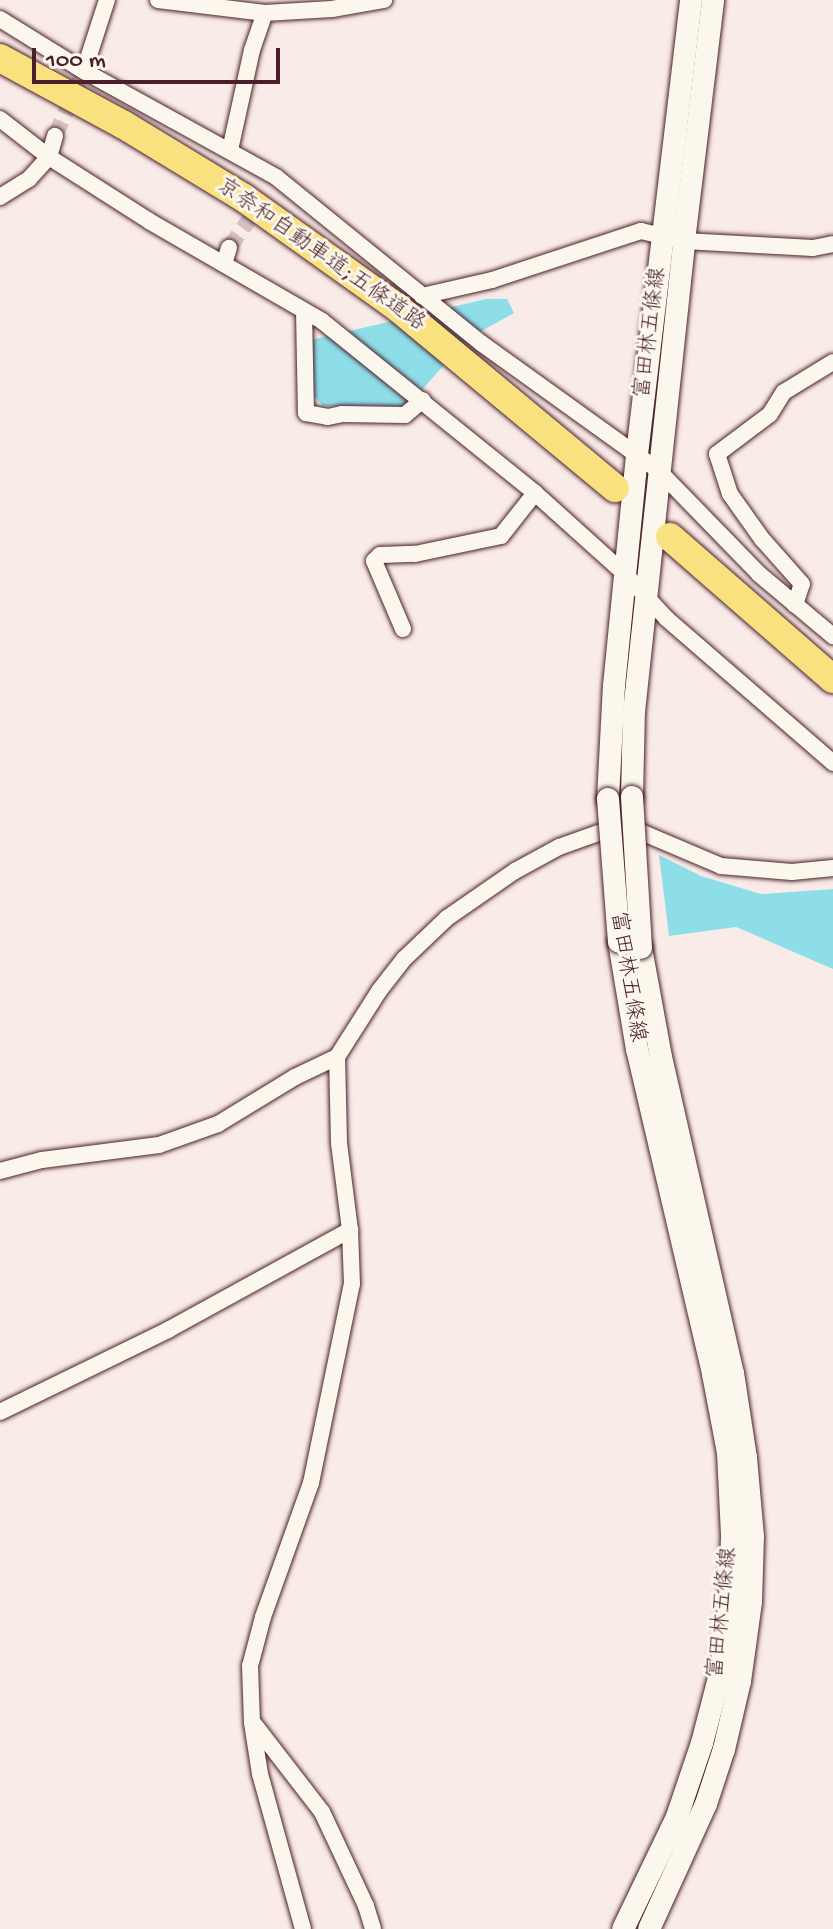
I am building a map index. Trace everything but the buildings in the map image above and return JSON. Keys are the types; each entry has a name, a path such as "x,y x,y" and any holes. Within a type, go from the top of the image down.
{"highway":[{"name":"京奈和自動車道;五條道路","path":"0,58 124,125 410,302 472,352 615,488"},
{"path":"670,537 833,679"}],"main road":[{"name":"富田林五條線","path":"649,1929 701,1817 724,1749 744,1655 751,1602 753,1537 746,1458 733,1373 661,1057 641,948 632,797 634,712 659,471 691,0"},
{"name":"富田林五條線","path":"623,1929 677,1817 702,1743 720,1674 730,1602 732,1536 728,1453 713,1374 637,1049 619,942 608,799 614,686 637,454 713,0"}],"street":[{"path":"84,71 107,0"},
{"path":"158,0 265,13 332,9 384,0"},
{"path":"230,150 252,50 265,13"},
{"path":"0,19 84,71 230,150 273,183 410,302 492,280 641,231 674,238 813,248 833,244"},
{"path":"0,119 49,157 226,256 322,321 535,493 626,575 667,619 833,763"},
{"path":"0,197 29,179 49,157 55,136"},
{"path":"304,311 306,413 328,417 342,414 405,415 423,400"},
{"path":"472,352 637,454 659,471 759,574 833,636"},
{"path":"795,605 802,584 762,539 730,494 717,454 770,414 784,392 833,362"},
{"path":"403,629 374,561 380,555 415,554 501,536 535,493"},
{"path":"0,1171 42,1160 159,1145 218,1124 295,1077 337,1057 404,959 447,918 515,871 559,847 598,833 641,832 721,866 792,872 833,868"},
{"path":"303,1929 260,1774 252,1723 250,1666 263,1617 316,1460 352,1284 350,1230 339,1143 337,1057"},
{"path":"0,1412 168,1330 350,1230"},
{"path":"252,1723 322,1812 366,1906 373,1929"}],"water":[{"path":"486,299 507,299 514,313 467,339 406,408 323,406 312,394 311,340"},
{"path":"659,855 701,876 761,894 833,889 833,969 736,927 669,936"}],"tunnel":[{"path":"55,136 84,71"},
{"path":"229,248 270,190"}]}
